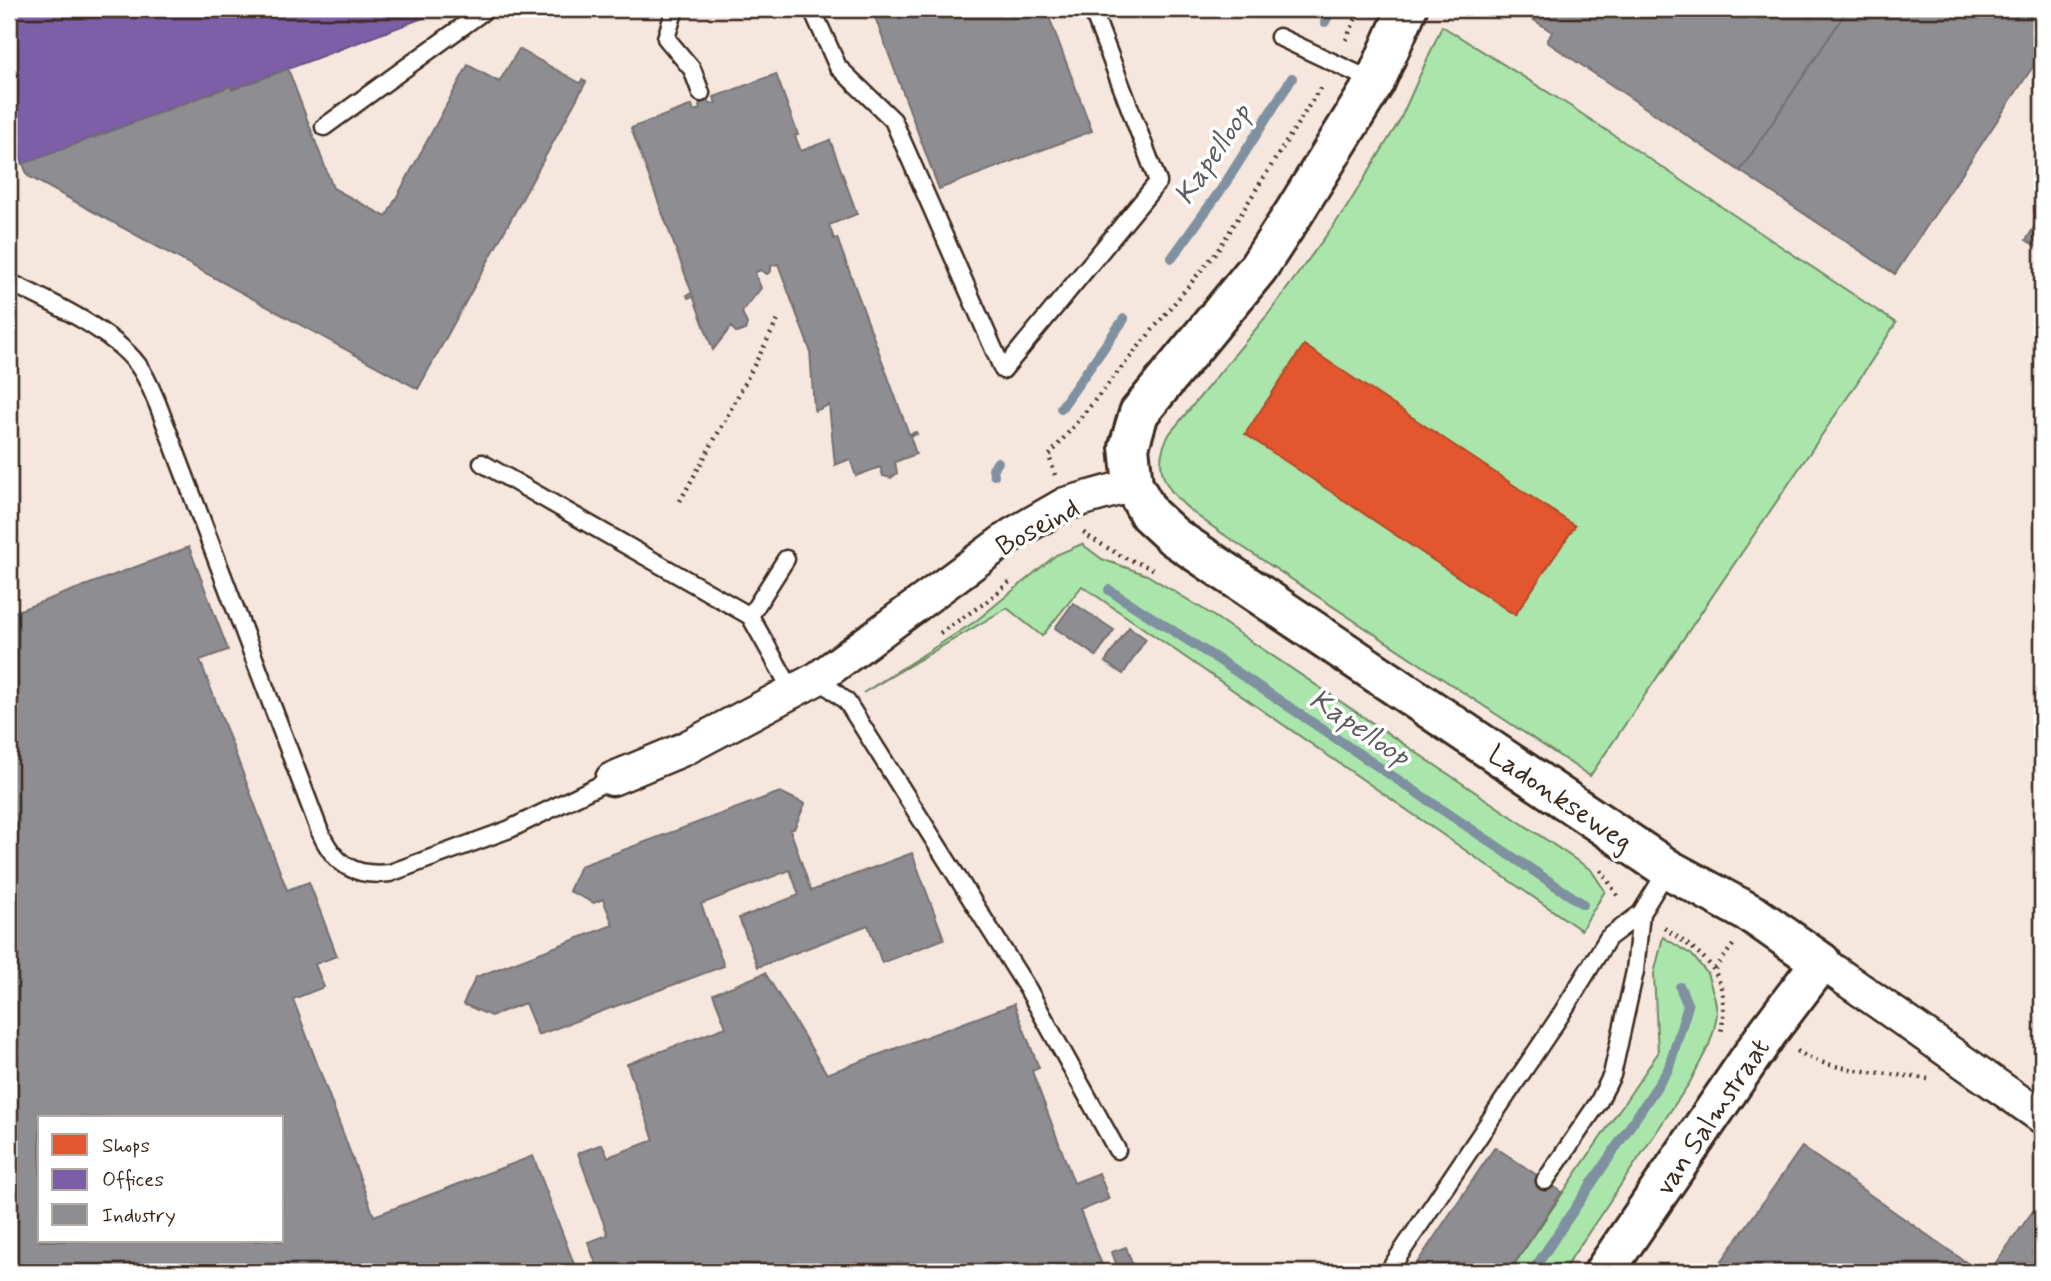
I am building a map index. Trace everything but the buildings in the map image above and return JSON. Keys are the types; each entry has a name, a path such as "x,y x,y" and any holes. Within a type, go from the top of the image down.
{"street":[{"path":"1133,485 1129,447 1139,413 1258,268 1375,82 1407,9"},
{"name":"Boseind","path":"612,779 684,749 805,685 1013,534 1065,504 1133,485"},
{"name":"Ladonkseweg","path":"1133,485 1149,514 1174,537 1668,869 1755,916 2042,1117"},
{"name":"van Salmstraat","path":"1604,1272 1768,1032 1821,962"}],"lane":[{"path":"324,127 484,9"},
{"path":"675,9 666,38 692,69 701,93"},
{"path":"811,9 838,66 893,120 1003,370 1158,182 1092,9"},
{"path":"1279,37 1375,82"},
{"path":"9,282 71,314 111,339 138,365 148,382 320,832 328,848 340,862 355,871 371,875 398,871 510,829 612,779"},
{"path":"482,463 750,616 805,685 847,702 1029,991 1118,1150"},
{"path":"750,616 786,559"},
{"path":"1388,1272 1560,1016 1608,938 1641,913 1668,869"},
{"path":"1545,1181 1598,1102 1612,1075 1635,971 1641,913"}],"path":[{"name":"Boseind","path":"1049,456 1218,250 1335,65 1360,9"},
{"path":"680,501 779,318"},
{"path":"1076,539 1086,535"},
{"path":"932,639 986,602 1016,576"},
{"path":"1722,1004 1809,1059 1941,1082"}],"green space":[{"path":"1442,26 1570,106 1896,323 1590,776 1198,516 1174,494 1165,481 1161,467 1162,451 1170,433 1269,313 1345,210 1400,120"},
{"path":"1082,544 1102,559 1147,575 1203,609 1591,870 1605,891 1581,930 1082,586 1042,636 1007,608 863,693 976,621 1056,555"},
{"path":"1663,937 1692,955 1707,973 1717,1014 1709,1045 1690,1082 1562,1272 1509,1272 1658,1053 1654,974"}],"waterway":[{"name":"Kapelloop","path":"1325,22 1331,9"},
{"name":"Kapelloop","path":"1172,258 1223,187 1292,78"},
{"name":"Kapelloop","path":"1061,408 1124,319"},
{"name":"Kapelloop","path":"994,475 993,469 998,462"},
{"name":"Kapelloop","path":"1109,590 1222,662 1583,904"},
{"name":"Kapelloop","path":"1532,1272 1668,1070 1688,1006 1680,987"}]}
